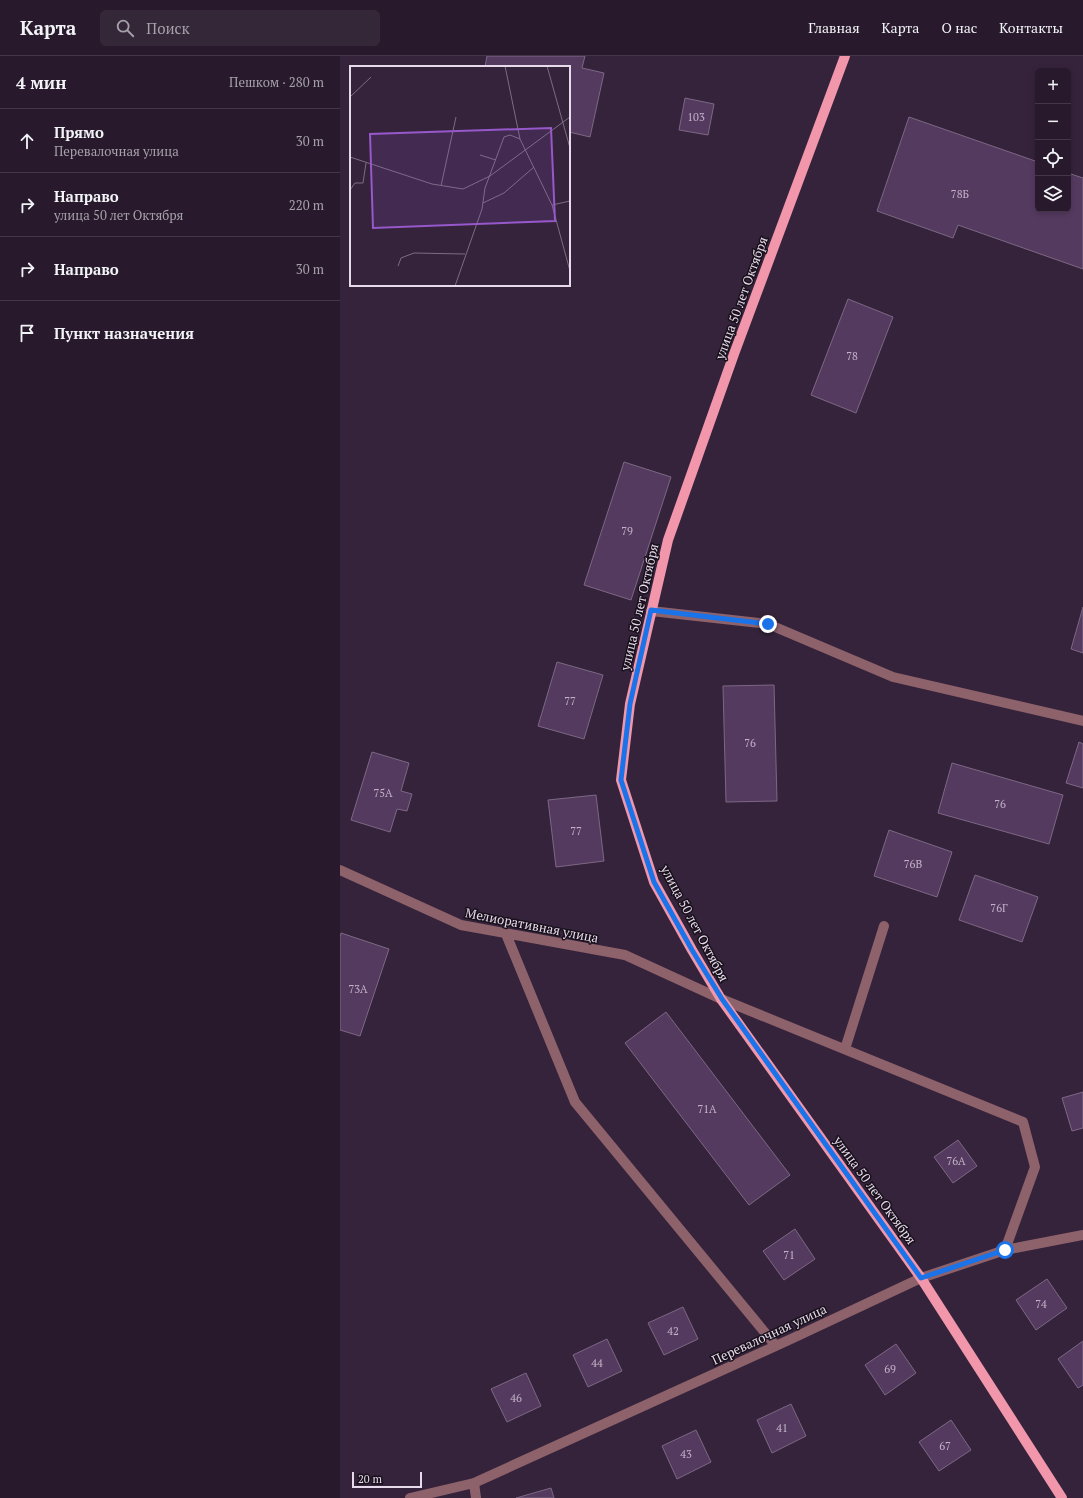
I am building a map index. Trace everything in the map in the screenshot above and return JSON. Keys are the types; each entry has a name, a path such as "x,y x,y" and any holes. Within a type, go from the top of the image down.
{"main road":[{"name":"улица 50 лет Октября","path":"845,56 737,346 668,540 630,704 621,780 654,882 692,950 722,999 921,1278 1062,1498"}],"street":[{"path":"651,610 768,624 893,677 1083,721"},
{"name":"Мелиоративная улица","path":"340,870 461,925 625,955 722,999 1023,1122 1035,1168 1005,1250"},
{"path":"845,1049 884,926"},
{"path":"506,934 575,1102 776,1346"},
{"name":"Перевалочная улица","path":"410,1498 474,1483 776,1346 921,1278 1005,1250 1083,1235"},
{"path":"474,1483 476,1498"}],"building":[{"path":"487,56 585,56 582,68 604,73 590,137 570,132 570,66 485,66"},
{"path":"685,98 714,104 708,135 679,130"},
{"path":"909,117 1035,161 1035,212 1071,212 1071,174 1083,178 1083,269 958,225 953,238 877,211"},
{"path":"848,299 893,317 856,413 811,395"},
{"path":"624,462 671,477 631,600 584,585"},
{"path":"1083,607 1083,653 1071,649"},
{"path":"557,662 603,675 584,739 538,726"},
{"path":"774,685 777,801 726,802 723,686"},
{"path":"1079,742 1083,744 1083,788 1066,783"},
{"path":"372,752 409,763 401,791 412,794 407,811 397,809 390,832 351,820"},
{"path":"952,763 1063,795 1049,844 938,813"},
{"path":"596,795 604,861 556,867 548,800"},
{"path":"889,830 952,852 937,897 874,876"},
{"path":"975,875 1038,897 1022,942 959,920"},
{"path":"341,933 389,949 360,1036 340,1030"},
{"path":"666,1012 790,1175 749,1205 625,1043"},
{"path":"1083,1092 1083,1128 1072,1131 1062,1098"},
{"path":"958,1140 977,1166 953,1183 934,1157"},
{"path":"795,1229 815,1259 784,1280 763,1251"},
{"path":"1047,1279 1067,1308 1036,1330 1016,1300"},
{"path":"683,1307 698,1339 664,1355 648,1323"},
{"path":"607,1339 622,1371 588,1387 573,1355"},
{"path":"1083,1341 1083,1385 1078,1388 1058,1359"},
{"path":"896,1344 916,1373 885,1395 865,1365"},
{"path":"526,1373 541,1406 507,1422 491,1389"},
{"path":"791,1404 806,1436 772,1453 757,1420"},
{"path":"951,1420 971,1450 939,1471 919,1442"},
{"path":"696,1430 711,1462 677,1479 662,1446"},
{"path":"551,1488 554,1498 516,1498"}],"route":[{"path":"768,624 651,610 630,704 621,780 654,882 692,950 722,999 921,1278 1005,1250"}]}
